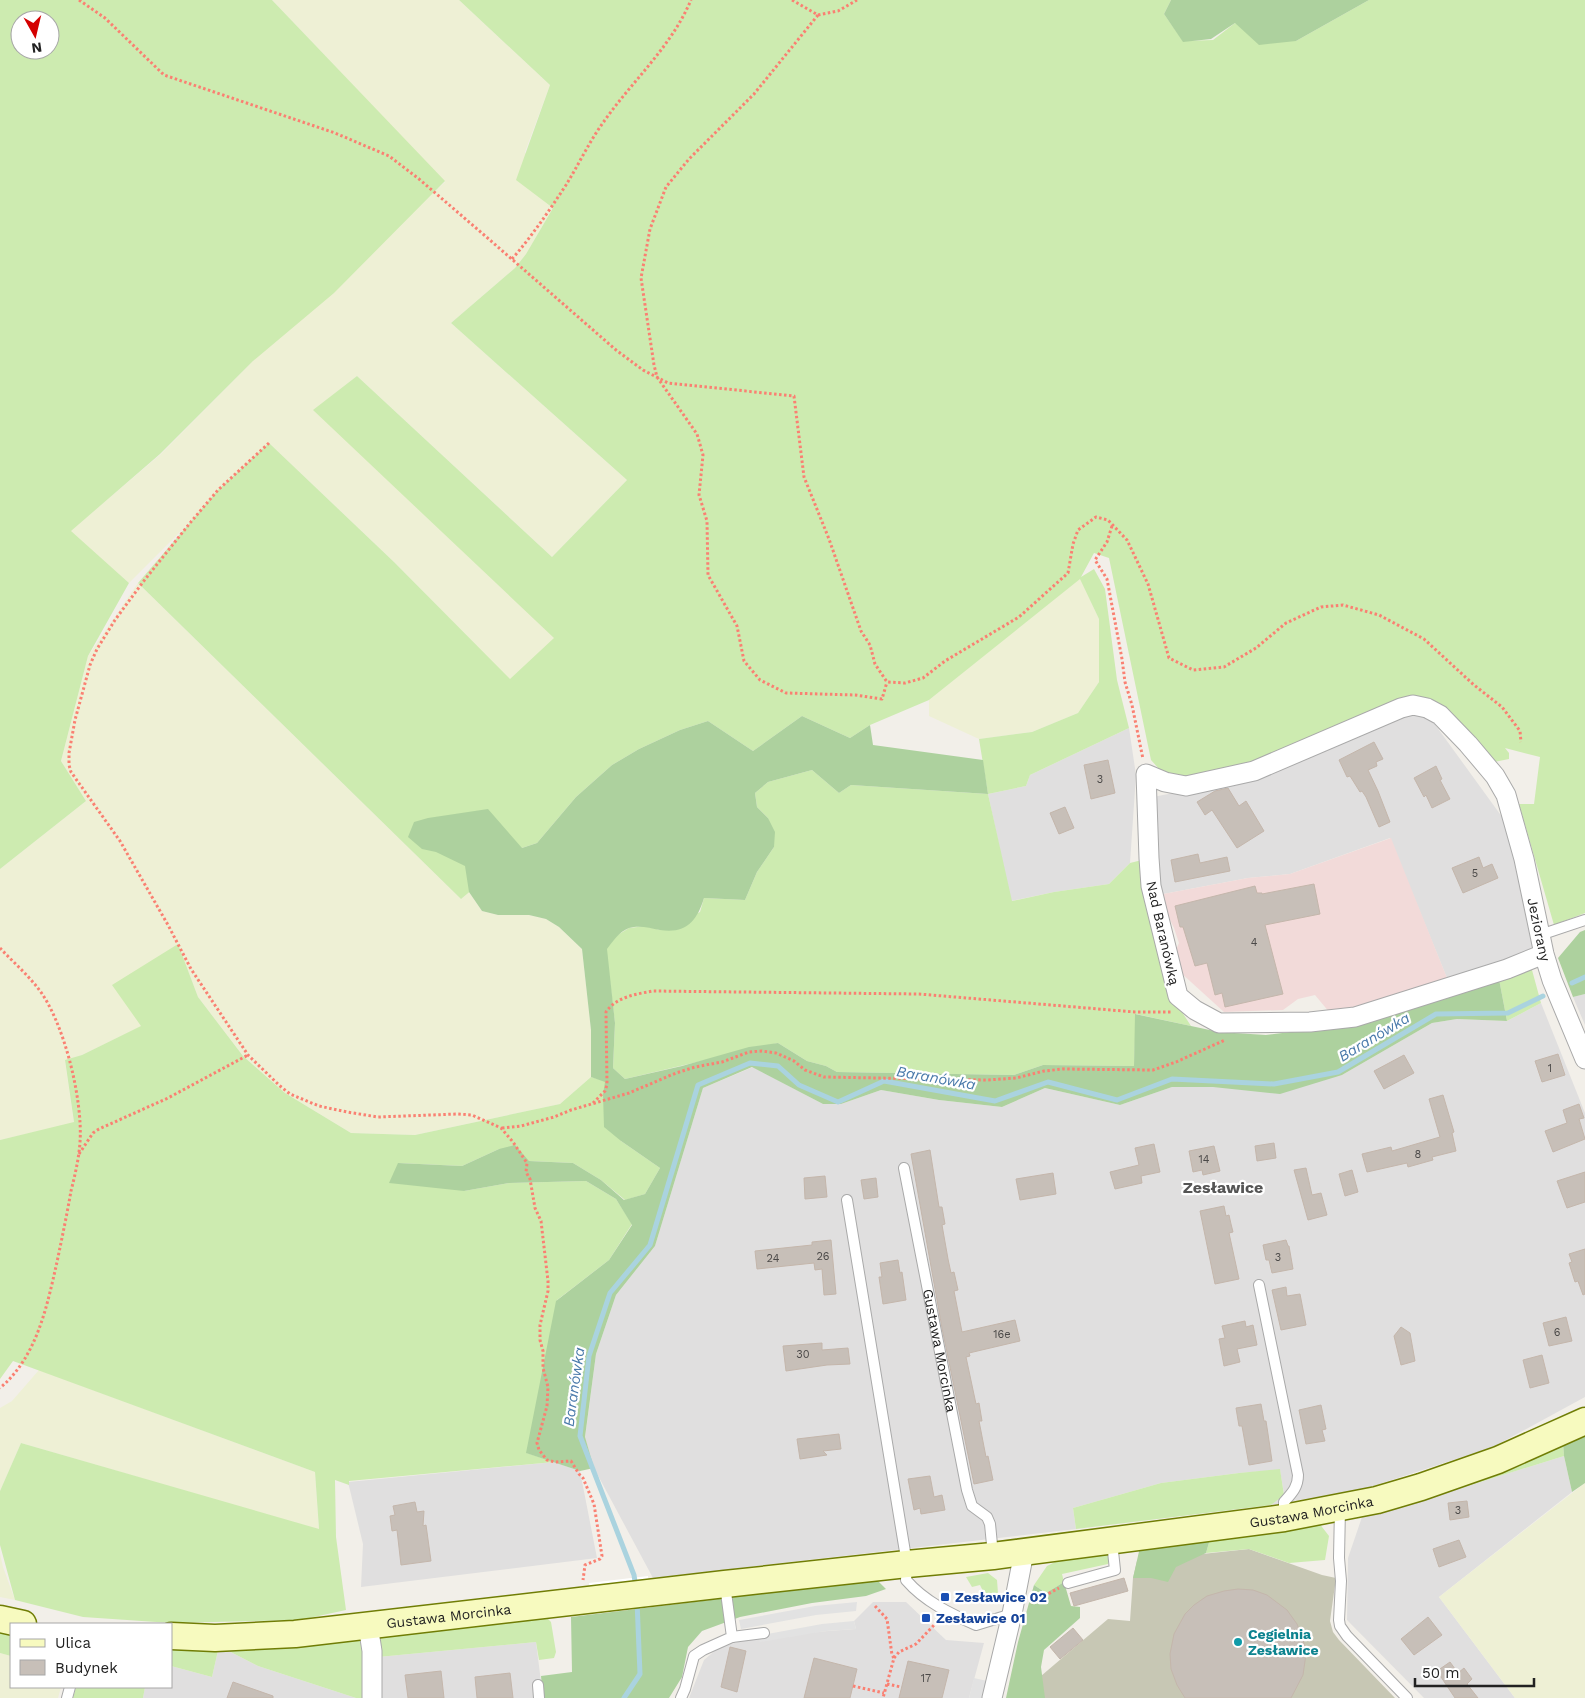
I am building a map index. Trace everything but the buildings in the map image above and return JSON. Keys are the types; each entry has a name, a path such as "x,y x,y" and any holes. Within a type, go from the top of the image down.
{"street":[{"name":"Jeziorany","path":"1146,774 1165,782 1186,786 1254,771 1401,708 1413,705 1427,708 1440,715 1474,750 1495,776 1506,795 1524,860 1544,954 1555,987 1585,1059"},
{"name":"Nad Baranówką","path":"1146,774 1148,858 1151,886 1178,996 1194,1010 1219,1024 1310,1022 1355,1016 1507,969 1544,954"},
{"name":"Gustawa Morcinka","path":"172,1636 215,1638 295,1634 368,1626 587,1589 649,1592 994,1556 1284,1518 1386,1497 1463,1474 1535,1445 1585,1421"},
{"path":"992,1698 1018,1610 1024,1552"},
{"path":"0,1619 18,1623"},
{"path":"368,1626 372,1651 372,1698"}],"lane":[{"path":"1540,935 1585,920"},
{"name":"Gustawa Morcinka","path":"904,1168 967,1490 972,1506 987,1517 990,1524 994,1556"},
{"path":"847,1200 906,1564 906,1580 926,1599 946,1612 976,1625 1018,1610"},
{"path":"1259,1285 1298,1475 1298,1482 1294,1491 1284,1502 1284,1518"},
{"path":"1340,1508 1340,1626 1346,1636 1407,1698"},
{"path":"1068,1584 1115,1570 1112,1541"},
{"path":"725,1584 732,1637"},
{"path":"681,1698 694,1656 732,1637 764,1633"},
{"path":"538,1685 538,1698"}],"path":[{"path":"79,0 105,18 164,75 335,133 389,156 419,179 616,350 643,370 668,383 794,396 804,477 829,539 861,631 870,645 875,664 887,682"},
{"path":"512,259 566,186 603,122 665,47 679,26 691,0"},
{"path":"792,0 818,15"},
{"path":"857,0 838,11 818,15 754,94 689,159 666,187 650,229 641,278 657,377 697,434 703,455 699,495 707,521 708,575 737,626 744,661 760,680 786,693 855,695 882,699 887,682"},
{"path":"269,443 218,490 143,582 115,620 90,665 75,720 69,765 71,772 120,841 191,969 248,1055 290,1094 319,1106 378,1117 472,1115 501,1128 527,1163 526,1172 530,1179 536,1208 541,1221 548,1291 542,1315 540,1340 543,1351 543,1368 548,1386 538,1443 539,1450 547,1460 572,1460 583,1478 594,1504 602,1556 600,1559 585,1565 583,1571 587,1589"},
{"path":"887,682 905,683 924,678 945,661 1019,617 1068,573 1073,544 1078,530 1096,517 1108,520 1127,540 1148,584 1168,658 1193,670 1224,667 1256,648 1286,622 1321,607 1343,605 1379,615 1424,639 1474,685 1502,707 1520,731 1521,742"},
{"path":"1112,526 1107,542 1096,560 1107,579 1122,660 1124,682 1132,704 1146,774"},
{"path":"0,948 37,987 52,1011 64,1042 73,1074 78,1100 80,1141 58,1255 45,1310 30,1350 18,1369 0,1388"},
{"path":"592,1104 605,1091 606,1085 606,1012 609,1008 632,995 653,991 919,994 1135,1012 1159,1013 1194,1010"},
{"path":"501,1128 521,1126 629,1093 663,1078 689,1069 722,1062 741,1054 756,1052 776,1053 794,1061 805,1070 824,1077 966,1080 1007,1078 1063,1069 1153,1070 1176,1062 1231,1037 1248,1023"},
{"path":"78,1154 93,1133 99,1129 168,1098 248,1055"},
{"path":"1018,1610 1068,1584"},
{"path":"875,1606 887,1619 894,1658"},
{"path":"883,1698 894,1658 899,1652 916,1644 936,1622"},
{"path":"887,1684 901,1687"},
{"path":"853,1686 884,1693"}],"shaded area":[{"path":"272,0 459,0 550,85 525,152 553,208 526,254 515,268 451,323 627,480 552,557 357,376 314,410 555,638 510,680 394,562 269,443 129,583 70,531 161,454 253,361 445,182"},
{"path":"1080,578 1099,619 1099,682 1078,713 1032,732 979,739 929,716 929,700"},
{"path":"138,583 461,899 469,892 482,911 498,915 529,915 546,919 559,927 582,949 591,1030 591,1077 560,1104 415,1135 351,1133 285,1093 243,1056 198,997 178,945 142,1026 82,1055 65,1061 74,1123 0,1140 0,869 86,801 61,761 88,656"},
{"path":"1411,710 1431,719 1505,821 1513,856 1535,922 1533,950 1449,983 1390,838 1290,874 1248,878 1158,895 1153,797 1239,780"},
{"path":"1129,728 1136,775 1130,863 1109,884 1054,892 1011,901 988,794 1026,786 1030,775"},
{"path":"1391,838 1449,983 1330,1013 1315,995 1298,999 1283,1010 1224,1012 1180,972 1176,950 1179,943 1158,895 1248,878 1290,874"},
{"path":"1585,994 1585,1025 1573,997"},
{"path":"1541,1003 1585,1113 1585,1397 1493,1447 1367,1488 1271,1505 1284,1494 1280,1470 1239,1473 1161,1483 1073,1508 1076,1529 653,1578 594,1468 585,1438 596,1354 616,1295 655,1246 703,1088 753,1067 823,1104 841,1104 881,1090 939,1100 1002,1107 1045,1088 1120,1105 1172,1087 1213,1087 1342,1075 1432,1023 1457,1019 1507,1021"},
{"path":"39,1370 315,1472 319,1530 21,1443 0,1491 0,1408 12,1401"},
{"path":"1564,1456 1572,1492 1439,1597 1515,1698 1424,1698 1347,1620 1348,1558 1362,1517"},
{"path":"554,1462 580,1471 597,1558 361,1587 363,1544 348,1482"},
{"path":"1585,1483 1585,1698 1515,1698 1439,1597"},
{"path":"1249,1549 1322,1575 1336,1578 1330,1621 1333,1632 1395,1698 1015,1698 1108,1619 1130,1621 1133,1578 1137,1561"},
{"path":"0,1554 3,1567 15,1600 0,1597"},
{"path":"857,1602 856,1611 816,1615 741,1629 739,1620 815,1606"},
{"path":"873,1602 906,1602 946,1640 984,1643 969,1698 689,1698 704,1660 718,1648 757,1636 856,1629 854,1621"},
{"path":"854,1621 856,1629 826,1631 760,1642 757,1636 822,1624"},
{"path":"536,1642 543,1698 378,1698 378,1657"},
{"path":"219,1646 258,1666 356,1698 143,1698 145,1688 172,1688 172,1666 212,1677"},
{"path":"0,1653 10,1656 10,1688 61,1688 58,1698 0,1698"},
{"path":"974,1678 987,1681 982,1698 969,1698"}],"green space":[{"path":"0,0 272,0 445,181 334,293 253,361 160,454 71,531 129,583 88,656 61,761 86,801 0,869"},
{"path":"459,0 1171,0 1164,14 1183,41 1213,40 1235,23 1296,41 1369,0 1585,0 1585,913 1554,925 1519,804 1534,804 1540,757 1505,748 1509,753 1509,759 1494,762 1431,701 1254,766 1169,780 1151,760 1109,558 1094,553 1081,577 1094,569 1105,589 1117,680 1129,728 1030,775 1026,786 988,794 979,739 1032,732 1078,713 1099,682 1099,619 1080,579 929,700 870,725 850,738 802,716 753,751 708,721 680,730 639,749 612,765 576,797 537,843 522,848 461,899 138,583 218,490 269,443 394,562 510,679 554,638 313,410 357,376 552,557 627,480 451,323 515,268 526,254 553,208 516,180 550,85"},
{"path":"1171,0 1369,0 1296,41 1259,45 1235,23 1211,39 1183,42 1164,14"},
{"path":"802,716 850,738 870,725 873,745 983,760 988,794 851,785 839,793 812,770 768,782 755,793 757,807 768,818 775,832 774,847 757,872 745,900 704,898 694,919 684,928 669,931 641,927 629,928 619,934 607,949 615,1023 613,1068 625,1079 682,1066 749,1047 778,1043 807,1061 826,1066 837,1072 1014,1075 1043,1065 1134,1066 1135,1014 1219,1032 1266,1035 1356,1024 1499,979 1507,1021 1457,1019 1432,1023 1342,1075 1280,1094 1213,1087 1172,1087 1120,1105 1045,1088 1002,1107 939,1100 881,1090 841,1104 823,1104 752,1067 703,1088 655,1246 616,1295 596,1354 585,1437 594,1468 580,1471 526,1453 556,1301 609,1260 632,1225 616,1199 586,1181 509,1183 464,1191 389,1183 398,1163 462,1166 499,1149 515,1145 529,1161 573,1163 601,1180 624,1200 645,1194 660,1168 604,1127 603,1094 605,1082 591,1077 591,1030 582,949 559,927 546,919 529,915 498,915 482,911 469,892 465,866 436,852 422,849 408,837 414,822 428,818 488,809 522,848 537,843 576,797 612,765 639,749 680,730 708,721 753,751"},
{"path":"812,770 839,793 851,785 988,794 1012,901 1054,892 1109,884 1130,863 1142,860 1173,998 1191,1026 1136,1014 1134,1066 1043,1065 1014,1075 837,1072 826,1066 807,1061 778,1043 625,1079 613,1068 615,1023 606,949 616,936 629,928 645,926 660,930 700,912 704,898 745,900 757,872 774,847 768,818 757,807 755,793 768,782"},
{"path":"1585,930 1585,994 1573,997 1558,958 1580,932"},
{"path":"178,944 198,997 243,1056 285,1093 351,1133 415,1135 560,1104 591,1077 606,1081 603,1094 621,1141 660,1168 645,1194 625,1200 601,1180 573,1163 529,1161 499,1149 462,1166 398,1163 464,1191 509,1183 586,1181 616,1199 632,1224 609,1260 557,1300 527,1453 554,1462 349,1481 349,1485 335,1480 336,1537 346,1610 300,1620 171,1623 83,1617 15,1600 0,1545 0,1491 21,1443 319,1529 315,1472 13,1361 0,1379 0,1140 74,1122 65,1060 82,1055 141,1026 112,985"},
{"path":"1521,970 1532,970 1541,1003 1507,1021 1499,979"},
{"path":"1585,1430 1585,1483 1572,1492 1563,1442"},
{"path":"1563,1442 1564,1456 1455,1490"},
{"path":"1280,1469 1284,1495 1271,1505 1076,1529 1073,1508 1161,1483"},
{"path":"1319,1523 1329,1536 1325,1560 1289,1563 1249,1549 1206,1553 1210,1539"},
{"path":"1210,1539 1206,1553 1176,1567 1168,1582 1151,1578 1133,1578 1140,1547"},
{"path":"1103,1550 1110,1555 1108,1564 1062,1574 1064,1582 1046,1593 1034,1585 1047,1566 1069,1555"},
{"path":"988,1573 997,1580 998,1593 981,1603 978,1598 985,1595 980,1585 972,1587 966,1577"},
{"path":"873,1576 886,1589 866,1596 812,1603 740,1617 702,1631 688,1647 682,1677 669,1698 543,1698 541,1676 572,1672 571,1617 735,1597 744,1588"},
{"path":"1064,1582 1071,1606 1080,1607 1080,1618 1044,1650 1041,1667 1045,1698 1006,1698 1018,1642 1034,1585 1046,1593"},
{"path":"547,1618 551,1622 556,1652 554,1658 539,1660 536,1642 378,1657 380,1638 388,1635"},
{"path":"0,1630 10,1632 10,1656 0,1653"},
{"path":"359,1638 365,1648 362,1698 356,1698 258,1666 219,1646 212,1677 172,1666 172,1646"},
{"path":"76,1688 145,1688 143,1698 73,1698"}],"pier":[{"path":"648,1576 651,1607 593,1614 589,1583"}],"waterway":[{"name":"Baranówka","path":"1572,983 1585,977"},
{"name":"Baranówka","path":"636,1588 634,1575 580,1436 589,1356 610,1293 650,1245 698,1085 750,1063 778,1066 799,1085 838,1102 884,1081 995,1101 1048,1082 1117,1100 1172,1079 1274,1084 1338,1072 1436,1014 1508,1013 1543,996"},
{"name":"Baranówka","path":"624,1698 640,1674 637,1601"}],"place":[{"name":"Zesławice 02","path":"945,1597"},
{"name":"Zesławice 01","path":"926,1618"},
{"name":"Cegielnia Zesławice","path":"1238,1642"}],"district":[{"name":"Zesławice","path":"1223,1187"}]}
